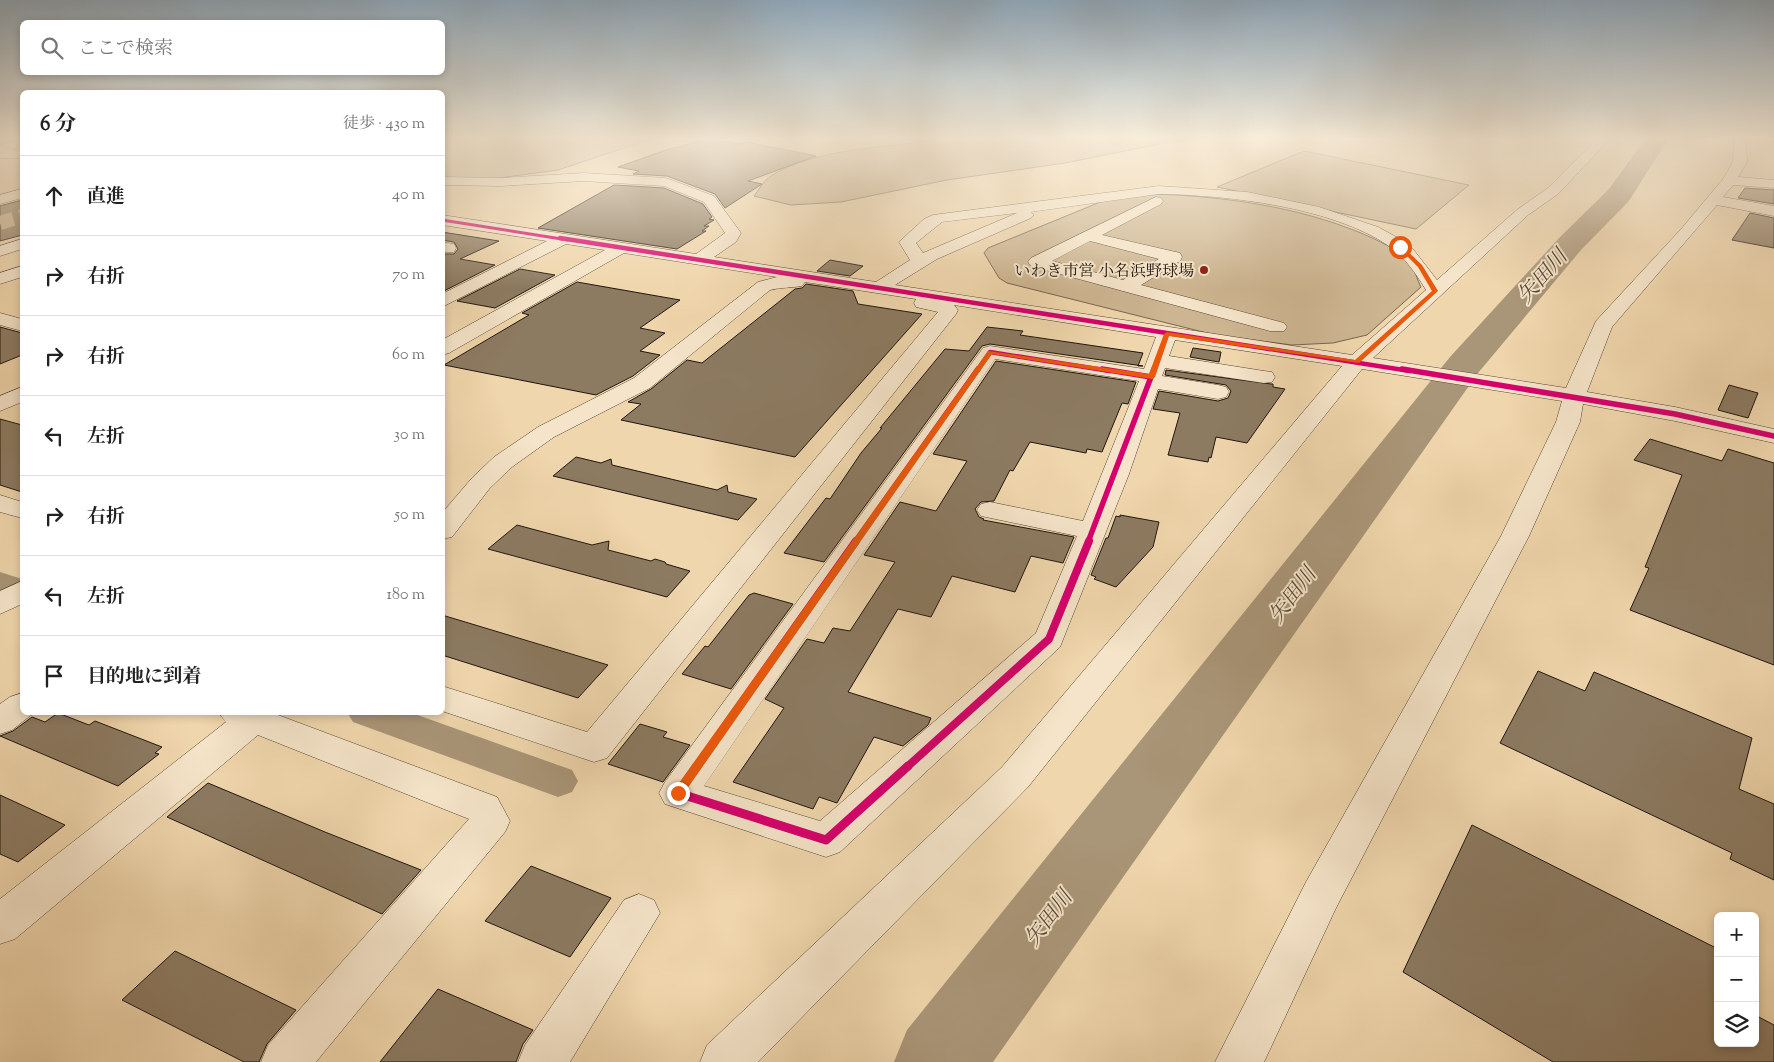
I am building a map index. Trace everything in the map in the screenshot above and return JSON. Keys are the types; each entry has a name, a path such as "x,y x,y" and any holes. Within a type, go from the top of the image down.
{"street":[{"path":"683,189 710,199 733,233 730,239 699,260"},
{"path":"724,1062 1015,777 1366,363 1435,291 1523,212 1554,189"},
{"path":"1239,1062 1320,895 1515,536 1568,422 1562,394 1603,325 1722,191 1740,189"},
{"path":"920,260 907,242 932,220 958,214 1047,205 1160,190 1230,196 1286,205 1356,224 1394,242 1420,266 1435,291"},
{"path":"1722,191 1774,211"},
{"path":"0,200 20,195"},
{"path":"1156,201 1037,262 1277,327"},
{"path":"880,288 902,270 920,260 1046,208 1047,205"},
{"path":"445,220 880,288 1156,363 1218,392"},
{"path":"1087,236 1174,257 1126,286"},
{"path":"445,300 564,239"},
{"path":"0,251 20,245"},
{"path":"445,347 621,248"},
{"path":"0,281 20,272"},
{"path":"445,528 481,483 503,462 546,432 642,383 764,286 784,280 941,306 949,310 594,748 445,699"},
{"path":"0,281 20,286"},
{"path":"0,319 20,324"},
{"path":"1156,363 1116,474 1091,531 1049,639 826,840 678,793 990,352 1156,363 1264,377"},
{"path":"1156,363 1366,363 1675,414 1774,436"},
{"path":"0,503 20,509"},
{"path":"990,510 1091,531"},
{"path":"0,721 20,707"},
{"path":"0,924 250,715 483,808 491,821 285,1062"},
{"path":"542,1062 639,913"}],"shaded area":[{"path":"760,189 906,189 841,202 791,205 754,196"},
{"path":"1224,189 1465,189 1416,229"},
{"name":"いわき市営 小名浜野球場","path":"1156,194 1260,205 1311,216 1336,224 1361,233 1400,253 1412,265 1421,287 1367,335 1333,343 1292,345 1215,335 1007,283 999,278 984,253 988,248 1115,196"}],"building":[{"path":"608,189 665,189 703,204 712,217 709,219 714,220 704,226 709,226 702,231 706,231 677,249 538,228"},
{"path":"700,189 755,189 725,208 715,194"},
{"path":"1745,189 1774,190 1774,204 1738,198"},
{"path":"20,201 20,236 0,241 0,206"},
{"path":"1750,213 1774,218 1774,248 1732,240"},
{"path":"445,232 499,241 460,259 495,265 445,290 445,254 454,254 458,249 454,242 445,240"},
{"path":"830,260 863,266 850,276 817,271"},
{"path":"520,269 555,275 495,308 457,301"},
{"path":"577,282 680,300 640,328 665,333 640,351 660,355 633,376 596,395 445,365 529,315 522,313"},
{"path":"806,284 853,291 858,304 922,314 795,457 621,420 641,404 628,402 651,389 687,360 702,363 795,289 802,288"},
{"path":"0,327 20,332 20,356 0,364"},
{"path":"987,327 1023,331 1020,335 1143,353 1138,365 990,344 982,346 824,562 784,553 826,498 830,499 861,453 882,428 880,428 945,349 969,351"},
{"path":"1193,348 1221,352 1219,362 1190,357"},
{"path":"996,361 1136,382 1128,404 1122,403 1102,452 1087,449 1086,453 1030,442 1013,471 1010,470 994,501 981,502 975,509 983,520 1074,537 1063,563 1031,556 1015,592 952,576 931,617 898,609 848,692 931,718 928,725 903,746 874,737 837,803 819,797 813,809 733,782 784,708 765,699 807,639 824,643 833,628 850,631 895,562 864,555 900,502 936,511 967,461 933,454"},
{"path":"1166,370 1273,384 1273,387 1285,389 1247,443 1216,437 1211,458 1209,457 1208,462 1168,455 1180,413 1153,409 1159,391 1218,401 1228,398 1231,391 1226,385 1165,375"},
{"path":"1729,385 1758,393 1748,418 1718,410"},
{"path":"0,419 20,424 20,491 0,485"},
{"path":"1650,439 1722,461 1728,449 1774,463 1774,665 1630,610 1649,568 1645,567 1682,475 1634,460"},
{"path":"576,457 601,463 611,459 612,465 717,490 727,485 728,492 757,499 738,520 553,476"},
{"path":"1120,515 1159,522 1153,547 1116,587 1094,579 1096,577 1091,575 1116,516 1120,517"},
{"path":"517,525 592,545 609,541 608,550 651,561 655,559 690,571 667,597 488,549"},
{"path":"754,593 793,604 731,689 682,674 705,646 708,647 749,595"},
{"path":"445,616 608,665 578,698 445,656"},
{"path":"1538,671 1585,691 1594,672 1752,738 1739,789 1774,804 1774,880 1730,859 1732,853 1500,743"},
{"path":"55,715 63,715 89,725 95,721 162,747 155,753 159,754 118,786 0,736 13,731 32,717 45,722"},
{"path":"640,724 667,732 663,737 690,745 663,782 608,764"},
{"path":"208,783 421,870 382,914 167,817"},
{"path":"0,795 65,825 18,862 0,854"},
{"path":"1472,825 1714,947 1714,1047 1759,1047 1759,1017 1774,1025 1774,1062 1553,1062 1403,972"},
{"path":"531,866 611,898 570,957 485,921"},
{"path":"175,951 296,1010 267,1044 259,1062 244,1062 122,1000"},
{"path":"438,989 533,1030 523,1044 516,1062 380,1062"}],"waterway":[{"name":"矢田川","path":"939,1062 1464,365 1570,244 1623,189"},
{"path":"0,582 20,589"},
{"path":"374,715 558,781"}],"tunnel":[{"path":"0,223 20,217"}],"cycle path":[{"path":"445,220 1574,396 1675,414 1774,436"},
{"path":"1152,377 990,352 678,793 826,840 1049,639 1116,474 1167,334"}],"place":[{"name":"いわき市営 小名浜野球場","path":"1204,270"}],"route":[{"path":"678,793 990,352 1152,377 1167,334 1356,362 1435,291 1420,266 1400,247"}]}
